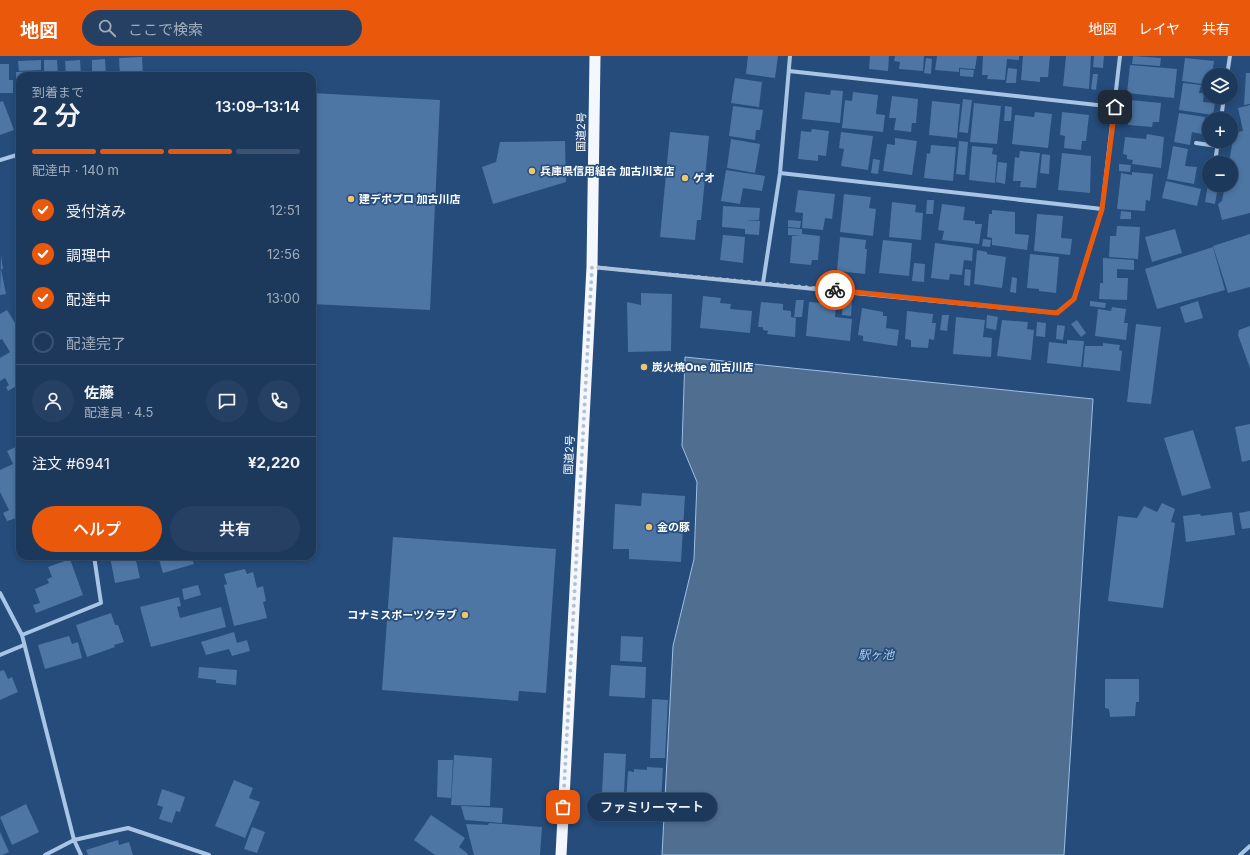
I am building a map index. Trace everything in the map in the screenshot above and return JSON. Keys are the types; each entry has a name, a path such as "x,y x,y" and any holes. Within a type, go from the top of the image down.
{"highway":[{"name":"国道2号","path":"560,855 592,267 595,56"}],"street":[{"path":"763,283 780,173 790,56"},
{"path":"592,267 1057,313 1074,299 1102,209 1120,56"},
{"path":"1228,68 1230,56"},
{"path":"789,71 1115,107"},
{"path":"1196,143 1202,143"},
{"path":"0,160 16,155"},
{"path":"780,173 1102,209"},
{"path":"22,635 101,603 95,560"},
{"path":"0,593 22,635 74,840 81,855"},
{"path":"0,655 24,645"},
{"path":"45,855 74,840 128,828 210,855"},
{"path":"1240,855 1250,846"}],"water":[{"name":"駅ヶ池","path":"685,357 1093,399 1064,855 662,855 673,646 694,559 697,482 682,446"}],"building":[{"path":"748,56 778,56 775,78 746,74"},
{"path":"870,56 889,56 888,71 869,69"},
{"path":"895,56 924,56 923,71 899,69 900,62 894,61"},
{"path":"937,56 977,56 975,69 959,68 959,72 935,70"},
{"path":"983,56 1019,56 1019,60 1007,59 1005,80 987,79 988,75 982,75"},
{"path":"1023,56 1050,56 1048,77 1040,77 1040,82 1021,80"},
{"path":"1066,56 1091,56 1089,89 1063,86"},
{"path":"1094,56 1104,56 1103,68 1093,67"},
{"path":"1133,56 1161,58 1160,66 1132,64"},
{"path":"142,57 143,72 120,72 119,58"},
{"path":"926,58 932,59 931,74 924,73"},
{"path":"1185,58 1214,61 1213,68 1202,68 1202,84 1182,81"},
{"path":"105,59 106,72 92,72 92,60"},
{"path":"41,60 41,70 19,71 18,61"},
{"path":"44,60 57,60 58,72 44,72"},
{"path":"80,60 81,72 66,72 65,61"},
{"path":"0,64 9,64 9,80 13,80 13,93 0,93"},
{"path":"1130,65 1177,69 1174,98 1127,93"},
{"path":"1008,68 1017,69 1016,83 1006,83"},
{"path":"960,69 974,70 973,77 960,76"},
{"path":"41,71 41,72 16,72"},
{"path":"1246,73 1250,73 1250,104 1244,105"},
{"path":"1093,74 1098,74 1096,90 1091,89"},
{"path":"735,78 762,82 759,107 731,103"},
{"path":"1183,83 1201,85 1199,93 1202,93 1202,104 1215,104 1214,112 1202,112 1202,113 1179,110"},
{"path":"831,90 843,91 840,123 802,119 805,92 830,95"},
{"path":"853,92 878,95 876,114 885,115 883,132 842,128 845,100 852,101"},
{"path":"316,93 440,100 430,310 316,304"},
{"path":"892,96 918,99 916,123 912,123 911,132 894,130 896,118 889,118"},
{"path":"963,99 972,100 968,133 959,132"},
{"path":"1130,100 1161,103 1159,122 1153,122 1152,127 1128,125"},
{"path":"3,101 14,130 0,135 0,102"},
{"path":"932,101 960,104 957,138 929,135"},
{"path":"974,103 1001,106 997,144 970,142"},
{"path":"1250,105 1250,213 1222,220 1218,204 1222,201 1224,192 1238,192 1238,156 1230,156 1232,148 1238,148 1238,132 1243,131 1238,108"},
{"path":"733,106 763,110 760,130 756,130 755,140 729,136"},
{"path":"1005,106 1012,107 1011,121 1004,121"},
{"path":"1035,112 1052,114 1048,148 1012,144 1015,115 1034,117"},
{"path":"1062,112 1089,115 1086,141 1082,141 1081,150 1064,148 1065,136 1060,135"},
{"path":"1179,113 1202,117 1202,134 1192,132 1190,145 1174,142"},
{"path":"812,129 829,131 826,156 818,155 818,161 798,159 801,131 811,132"},
{"name":"ゲオ","path":"670,132 709,136 701,220 697,220 695,240 660,237"},
{"path":"841,132 873,136 868,170 841,166 844,149 839,148"},
{"path":"1147,134 1164,137 1161,168 1132,164 1133,160 1127,159 1127,155 1123,154 1125,137 1146,139"},
{"path":"895,138 917,141 912,175 883,171 887,144 895,145"},
{"path":"731,139 760,144 755,173 727,168"},
{"path":"565,141 566,182 493,204 482,167 496,162 500,142"},
{"path":"959,141 968,142 965,175 956,174"},
{"path":"931,145 956,147 953,181 924,178 927,153 930,154"},
{"path":"972,146 993,148 992,154 997,155 995,183 969,180"},
{"path":"1173,146 1188,149 1185,166 1197,167 1194,184 1167,179"},
{"path":"1020,151 1040,153 1036,188 1020,187 1021,181 1013,181 1015,157 1019,158"},
{"path":"1062,153 1091,156 1090,193 1058,190"},
{"path":"1042,154 1050,155 1049,174 1040,173"},
{"path":"873,159 880,160 878,174 871,173"},
{"path":"998,162 1007,163 1005,184 996,182"},
{"path":"1119,164 1131,165 1130,172 1119,171"},
{"path":"726,170 765,176 762,191 743,188 740,204 721,201"},
{"path":"1132,172 1153,174 1150,201 1146,200 1145,211 1117,209 1121,173 1132,175"},
{"path":"1166,181 1201,189 1197,206 1162,198"},
{"path":"798,190 835,194 832,219 825,218 823,230 802,228 803,213 795,212"},
{"path":"1207,192 1217,192 1215,204 1205,202"},
{"path":"844,194 871,197 869,208 876,209 873,236 840,232"},
{"path":"927,200 934,200 933,214 926,214"},
{"path":"892,202 916,205 915,212 923,213 921,240 889,237"},
{"path":"942,204 965,207 963,220 975,221 975,224 982,224 979,244 942,240 944,231 938,230"},
{"path":"723,206 760,208 759,220 745,220 760,221 759,235 745,234 745,229 722,227"},
{"path":"992,210 1015,212 1015,234 1029,235 1027,250 992,245 992,238 987,237 989,214 992,214"},
{"path":"1121,211 1131,212 1131,219 1120,219"},
{"path":"1037,214 1063,216 1061,238 1072,239 1070,255 1034,251"},
{"path":"788,220 801,221 800,228 788,227"},
{"path":"1117,226 1140,227 1138,259 1109,257 1110,236 1116,236"},
{"path":"788,228 802,229 802,234 820,236 818,260 812,260 811,265 790,263 792,236 802,236 788,235"},
{"path":"1175,229 1182,253 1152,262 1145,237"},
{"path":"1250,234 1250,287 1228,293 1213,246"},
{"path":"723,235 745,237 743,263 720,260"},
{"path":"840,237 866,240 865,249 867,249 865,274 837,271"},
{"path":"983,239 991,240 990,247 982,246"},
{"path":"883,240 912,243 909,276 879,273"},
{"path":"935,243 973,248 972,261 964,260 962,275 950,274 949,280 931,278"},
{"path":"1213,247 1225,290 1157,309 1145,269"},
{"path":"977,250 987,252 987,254 1006,257 1002,288 974,284"},
{"path":"1030,254 1059,257 1056,293 1027,288"},
{"path":"1,255 3,269 1,269 6,294 0,295"},
{"path":"1103,258 1134,260 1134,270 1117,269 1117,278 1128,278 1127,300 1099,299 1100,283 1103,283"},
{"path":"914,263 925,264 924,282 912,281"},
{"path":"965,269 971,270 970,286 964,285"},
{"path":"1012,277 1017,278 1016,293 1010,292"},
{"path":"641,293 672,294 671,351 628,352 627,302 641,305"},
{"path":"703,296 721,298 720,303 731,304 730,309 752,311 750,333 700,328"},
{"path":"796,300 804,300 802,317 794,317"},
{"path":"843,301 852,302 851,316 842,315"},
{"path":"1090,301 1106,303 1105,308 1090,306"},
{"path":"1198,301 1203,318 1185,323 1180,307"},
{"path":"761,302 783,304 783,310 791,311 791,317 796,318 795,337 767,334 768,331 763,330 763,327 758,327"},
{"path":"809,302 836,304 835,317 852,319 850,341 806,336"},
{"path":"1112,307 1126,309 1124,323 1128,323 1126,340 1095,336 1098,309 1111,311"},
{"path":"862,308 883,312 883,316 887,316 886,328 899,330 897,346 863,341 863,336 858,335"},
{"path":"7,310 16,325 16,386 8,391 6,387 9,385 5,378 0,381 0,358 10,352 2,339 0,340 0,314"},
{"path":"907,311 933,314 932,323 936,323 934,340 929,339 928,348 911,347 911,340 905,339"},
{"path":"942,315 949,315 947,331 940,330"},
{"path":"987,315 998,317 996,330 986,328"},
{"path":"956,317 985,320 983,337 992,338 991,357 953,354"},
{"path":"1002,320 1028,322 1027,329 1034,330 1031,360 997,356"},
{"path":"1077,320 1086,333 1081,337 1071,324"},
{"path":"1037,322 1046,323 1045,337 1036,336"},
{"path":"1136,324 1161,327 1151,404 1127,402"},
{"path":"1057,325 1065,326 1063,340 1056,339"},
{"path":"1250,326 1250,368 1238,335 1239,330"},
{"path":"1067,340 1084,341 1081,367 1047,363 1049,342 1067,344"},
{"path":"1103,343 1120,345 1119,350 1122,351 1120,371 1083,367 1085,346 1103,346"},
{"path":"1250,424 1250,460 1242,462 1235,427"},
{"path":"1193,430 1211,488 1182,496 1164,438"},
{"path":"16,447 16,518 7,521 3,513 9,510 0,492 0,470 13,464 7,451"},
{"name":"金の豚","path":"642,493 685,496 681,562 629,559 629,549 613,549 615,504 641,506"},
{"path":"1162,503 1175,509 1171,522 1175,523 1163,608 1108,601 1118,516 1137,518 1144,506 1157,512"},
{"path":"1250,511 1250,528 1242,529 1239,513"},
{"path":"1232,512 1235,535 1186,542 1183,516 1200,514 1201,516"},
{"path":"393,537 556,549 546,693 519,691 518,701 382,690"},
{"path":"70,560 83,595 36,613 33,605 40,603 35,589 49,583 47,579 52,577 48,567"},
{"path":"111,560 136,560 140,578 115,583"},
{"path":"159,560 192,560 194,564 163,573"},
{"path":"245,569 247,574 253,572 257,588 263,586 266,601 263,602 267,618 234,626 224,585 227,584 224,574"},
{"path":"198,585 201,595 184,600 182,589"},
{"path":"179,597 181,606 177,607 180,618 221,607 226,627 151,647 140,607"},
{"path":"111,613 115,625 118,625 124,642 114,645 115,647 87,657 76,625"},
{"path":"234,632 237,643 247,640 250,651 232,656 229,649 206,655 201,642"},
{"path":"69,636 72,644 78,642 82,658 45,669 38,645"},
{"path":"621,636 643,637 642,662 620,661"},
{"path":"611,665 646,667 645,698 609,696"},
{"path":"199,667 237,670 236,685 216,683 216,680 198,678"},
{"path":"4,670 8,679 12,677 18,692 0,700 0,671"},
{"path":"1105,679 1139,679 1139,702 1136,702 1135,716 1110,717 1109,709 1105,708"},
{"path":"652,699 668,700 665,758 650,758"},
{"path":"604,753 626,754 624,794 602,794"},
{"path":"454,755 492,758 490,806 451,805"},
{"path":"438,760 453,760 451,798 437,797"},
{"path":"647,767 663,768 661,804 626,802 628,771 634,772 634,769 647,770"},
{"path":"234,780 253,788 249,798 260,802 245,838 215,826"},
{"path":"162,789 185,797 180,812 176,811 172,823 159,819 163,807 157,805"},
{"path":"26,804 39,832 12,845 0,817"},
{"path":"461,806 503,808 502,823 465,820"},
{"path":"431,815 465,838 459,847 468,854 467,855 435,855 414,840"},
{"path":"489,823 542,827 540,855 474,855 466,824 488,825"},
{"path":"252,827 265,832 257,853 244,849"},
{"path":"0,832 9,852 2,855 0,855"},
{"path":"118,840 119,845 129,842 133,855 88,855 86,850"}],"way so far":[{"path":"563,807 592,267 835,290"}],"place":[{"name":"兵庫県信用組合 加古川支店","path":"532,171"},
{"name":"ゲオ","path":"685,178"},
{"name":"建デポプロ 加古川店","path":"351,199"},
{"name":"炭火焼One 加古川店","path":"644,367"},
{"name":"金の豚","path":"649,527"},
{"name":"コナミスポーツクラブ","path":"465,615"},
{"name":"ファミリーマート","path":"563,807"}],"route":[{"path":"835,290 1057,313 1074,299 1102,209 1115,107"}]}
